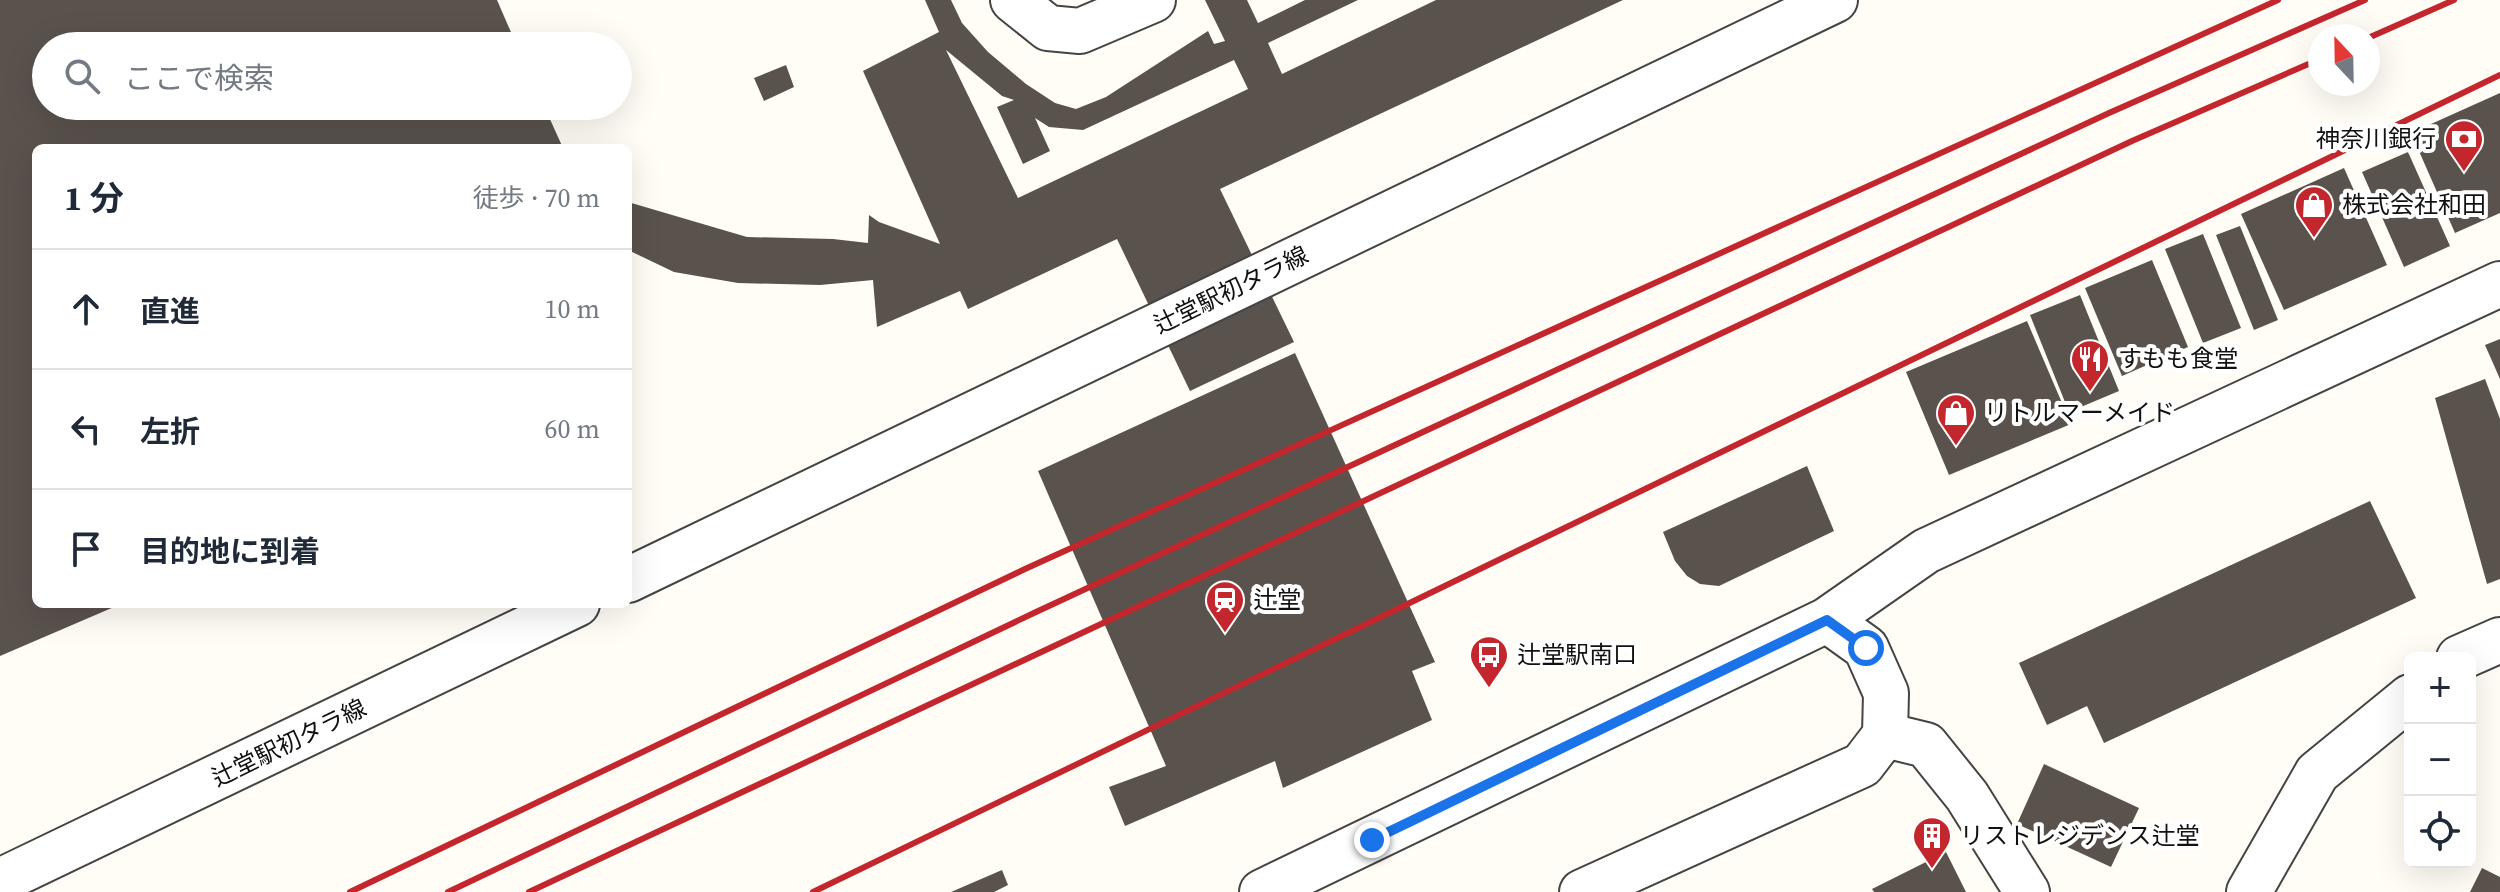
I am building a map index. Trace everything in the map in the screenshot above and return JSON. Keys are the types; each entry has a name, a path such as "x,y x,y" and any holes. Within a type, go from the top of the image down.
{"street":[{"path":"1013,0 1048,28 1080,31 1153,0"},
{"name":"辻堂駅初タラ線","path":"632,578 1835,0"},
{"path":"1270,890 1827,620 1926,551 2500,284"},
{"name":"辻堂駅初タラ線","path":"0,881 569,608"},
{"path":"1582,892 1862,765 1885,735 1886,693 1866,648 1827,620"},
{"path":"2473,652 2500,640"},
{"path":"2249,892 2317,773 2404,702"},
{"path":"1885,735 1926,745 1967,796 2027,892"}],"building":[{"path":"0,0 497,0 511,32 32,32 32,120 550,120 561,144 32,144 32,608 112,608 0,656"},
{"path":"925,0 951,0 962,23 988,52 1026,84 1055,103 1076,109 1106,97 1208,31 1214,44 1225,41 1205,0 1247,0 1258,23 1305,0 1358,0 1268,43 1282,74 1436,0 1623,0 1220,189 1294,342 1190,391 1117,239 968,309 960,291 877,327 873,280 820,285 738,283 674,272 632,252 632,203 747,237 868,243 869,215 879,222 940,244 863,71 939,32","holes":["946,50 1002,96 1014,100 997,107 1023,164 1050,151 1035,118 1049,127 1083,130 1234,60 1248,89 1018,198"]},
{"path":"786,65 794,87 764,101 754,78"},
{"name":"神奈川銀行","path":"2500,93 2500,213 2455,233 2411,133"},
{"path":"2408,152 2450,246 2404,267 2362,172"},
{"name":"株式会社和田","path":"2344,168 2387,265 2284,310 2241,214"},
{"path":"2240,226 2278,320 2254,330 2216,235"},
{"path":"2203,234 2241,328 2203,343 2165,249"},
{"path":"2152,260 2188,347 2122,376 2085,288"},
{"path":"2080,295 2119,391 2069,412 2030,315"},
{"path":"2027,321 2071,424 1949,475 1906,372"},
{"path":"2500,339 2500,379 2485,345"},
{"path":"1295,353 1435,662 1412,671 1432,720 1283,788 1275,761 1125,826 1109,787 1166,766 1038,471"},
{"path":"2485,379 2500,419 2500,579 2487,584 2435,398"},
{"path":"1807,466 1834,531 1719,586 1700,584 1687,576 1675,561 1663,532"},
{"path":"2370,501 2416,598 2104,743 2087,706 2047,725 2019,663"},
{"path":"2044,764 2139,808 2111,867 2017,824"},
{"name":"リストレジデンス辻堂","path":"1946,852 1966,892 1874,892 1872,889"},
{"path":"2482,868 2500,877 2500,892 2470,892"},
{"path":"1002,870 1008,885 994,892 951,892"}],"railway":[{"path":"350,892 1025,569 2278,0"},
{"path":"448,892 1036,612 2109,113 2365,0"},
{"path":"2380,33 2454,0"},
{"path":"529,892 2132,141 2308,64"},
{"path":"813,892 2500,75"}],"place":[{"name":"神奈川銀行","path":"2464,173"},
{"name":"株式会社和田","path":"2314,239"},
{"name":"すもも食堂","path":"2090,393"},
{"name":"リトルマーメイド","path":"1956,447"},
{"name":"辻堂","path":"1225,634"},
{"name":"辻堂駅南口","path":"1489,689"},
{"name":"リストレジデンス辻堂","path":"1932,870"}],"route":[{"path":"1372,840 1827,620 1866,648"}]}
